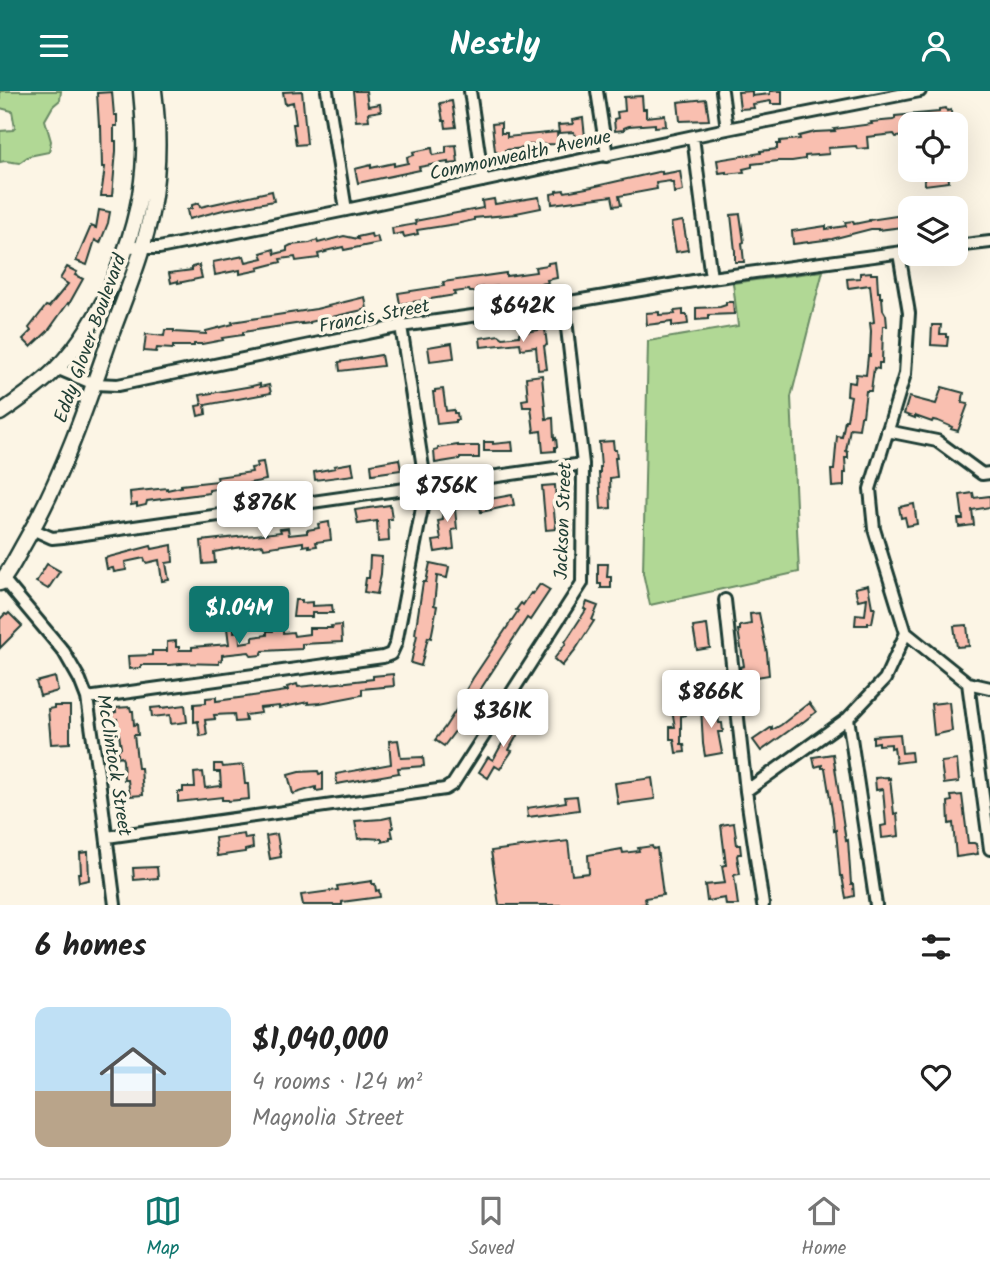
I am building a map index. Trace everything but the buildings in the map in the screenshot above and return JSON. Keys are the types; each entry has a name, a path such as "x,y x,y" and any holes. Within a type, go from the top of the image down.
{"street":[{"path":"327,91 346,210"},
{"path":"470,91 483,181"},
{"path":"597,91 607,156"},
{"path":"722,91 727,129"},
{"name":"Commonwealth Avenue","path":"135,247 159,248 607,156 866,96 920,91"},
{"name":"Eddy Glover Boulevard","path":"1,579 48,499 69,450 94,384 135,247 152,209 158,133 148,96"},
{"path":"693,137 711,278"},
{"path":"968,245 990,242"},
{"name":"Eddy Glover Boulevard","path":"57,368 84,333 135,247"},
{"name":"Francis Street","path":"57,368 94,384 118,384 401,326 564,303 711,278 898,253"},
{"path":"906,266 909,313 905,374 870,489 874,529 906,633 968,684 990,688"},
{"name":"Jackson Street","path":"107,837 449,787 453,784 582,583 583,464 564,303"},
{"path":"87,698 391,654 396,643 426,487 401,326"},
{"path":"0,413 57,368"},
{"path":"887,431 937,441 982,474 990,473"},
{"path":"32,529 58,538 583,464"},
{"name":"McClintock Street","path":"1,579 64,652 87,698 115,905"},
{"path":"724,600 746,791 763,905"},
{"path":"746,791 848,717 886,679 906,633"},
{"path":"968,684 990,849"},
{"path":"848,717 876,905"}],"green space":[{"path":"0,91 61,91 60,100 45,120 51,141 49,152 29,156 19,163 0,162 0,131 15,128 12,111 0,108"},
{"path":"823,271 791,397 799,572 650,605 643,573 648,341 738,326 733,283"}]}
